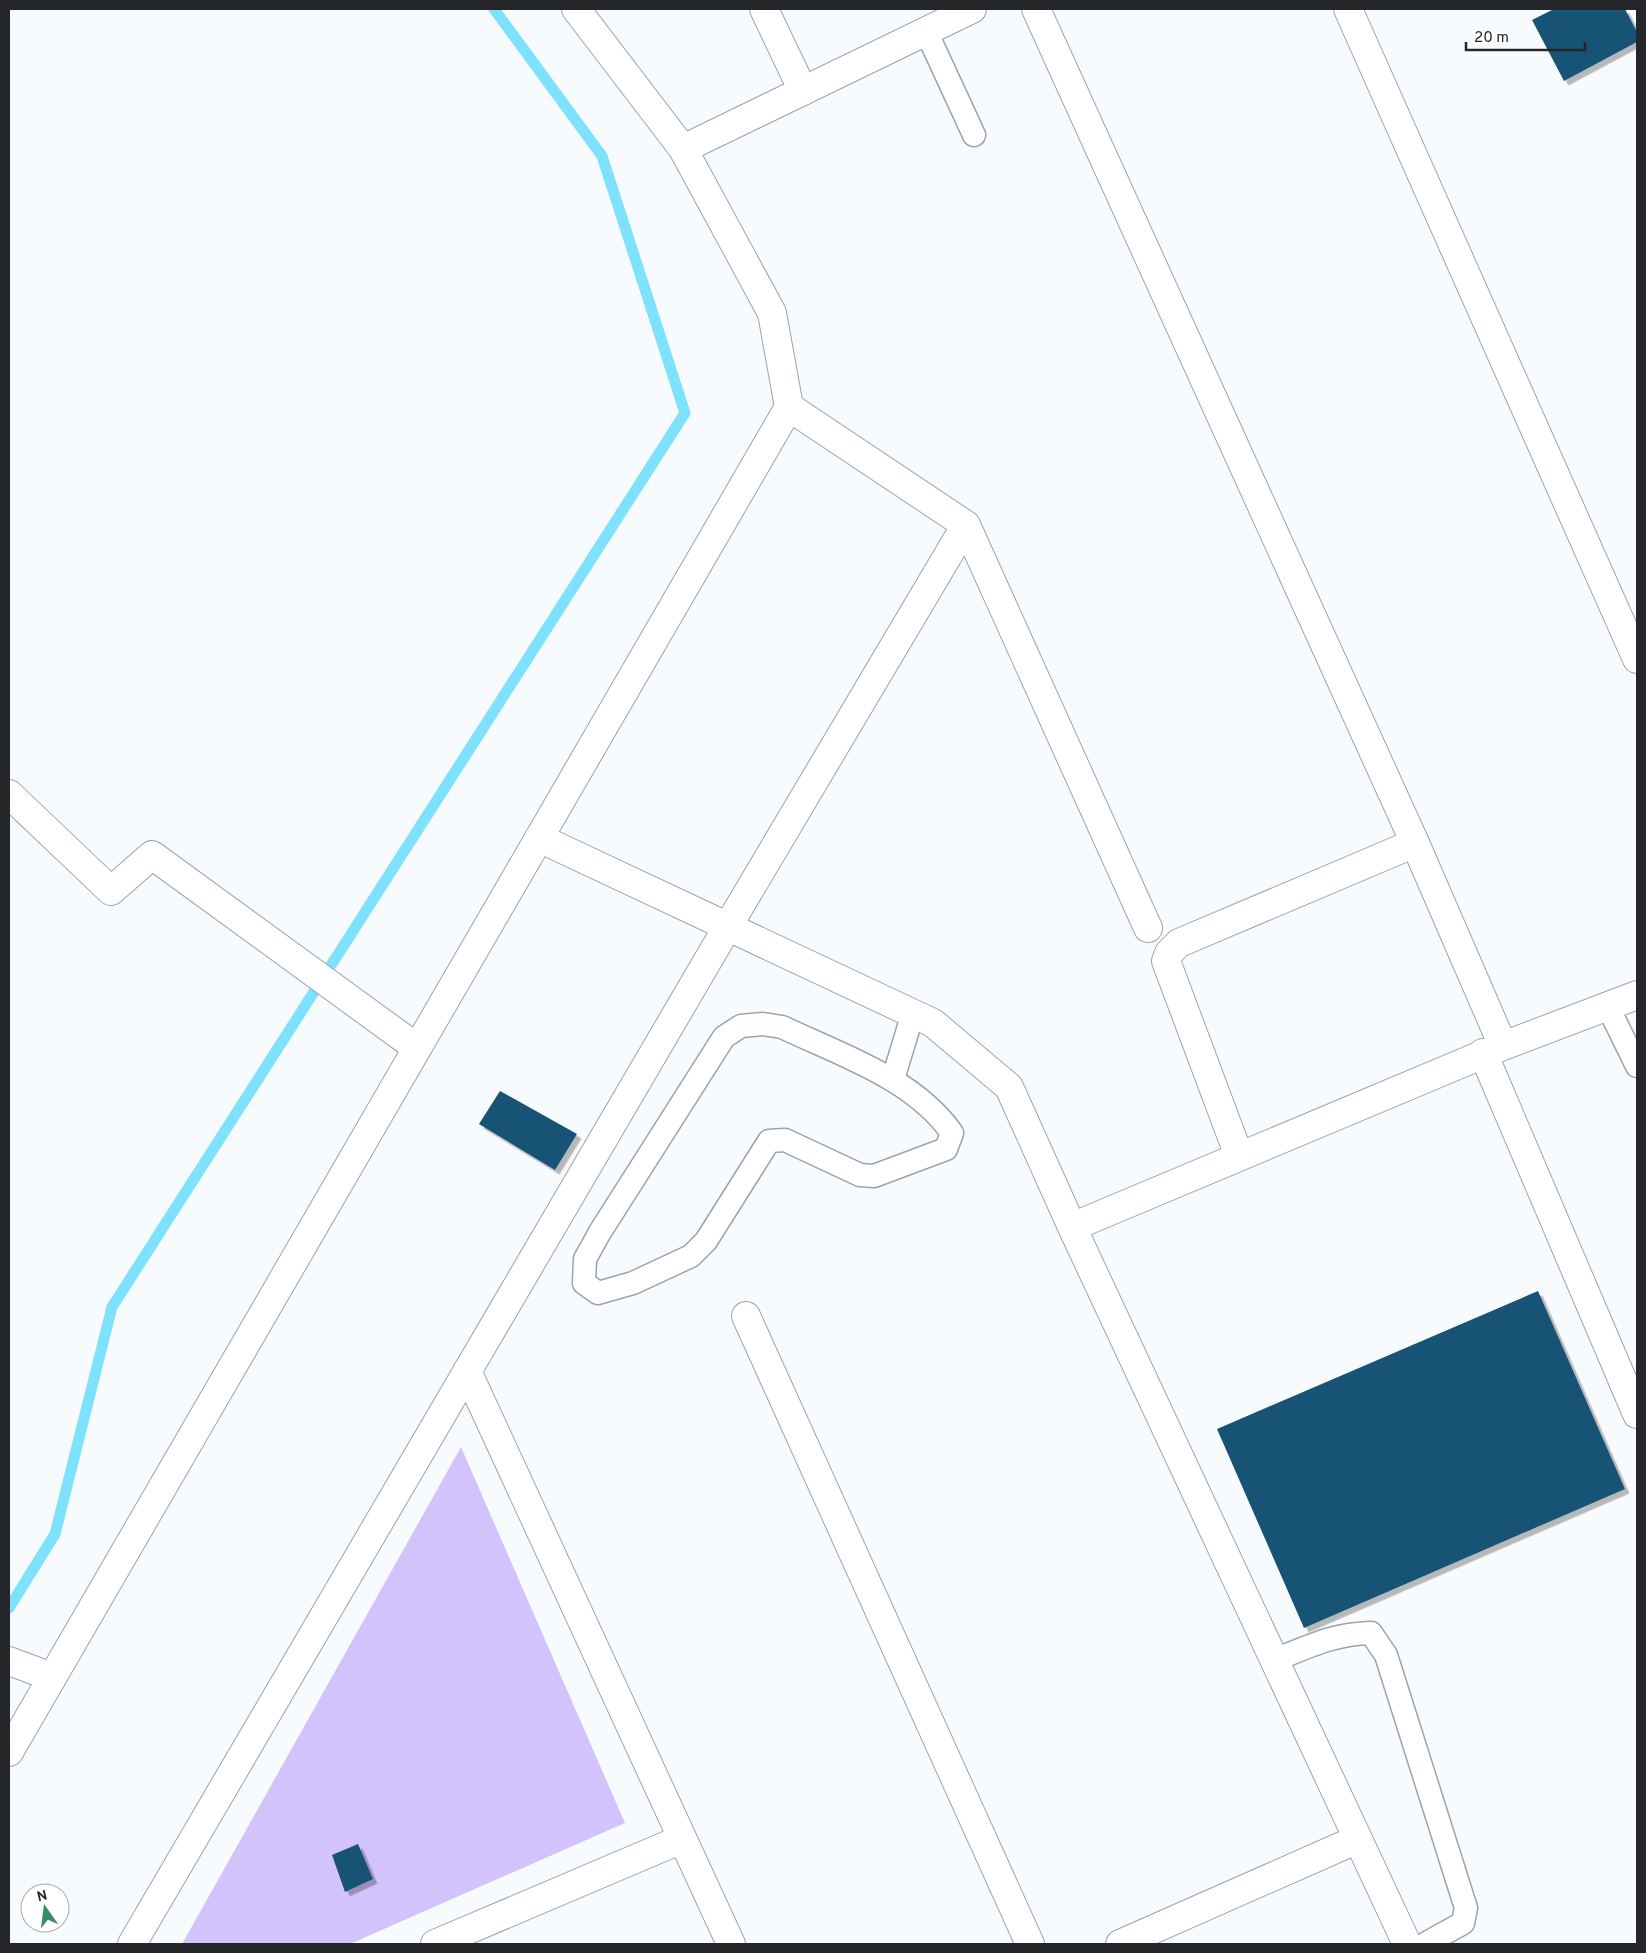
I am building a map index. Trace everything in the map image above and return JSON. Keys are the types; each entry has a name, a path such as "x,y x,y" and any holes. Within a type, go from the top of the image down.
{"street":[{"path":"9,1752 789,407 772,312 683,149 576,9"},
{"path":"764,9 802,91"},
{"path":"683,149 972,9"},
{"path":"1036,9 1414,843 1637,1414"},
{"path":"1348,9 1637,659"},
{"path":"789,407 966,525 1148,928"},
{"path":"132,1944 728,926 966,525"},
{"path":"9,794 111,891 152,856 417,1048"},
{"path":"539,838 933,1023 1009,1087 1072,1227 1408,1944"},
{"path":"1239,1156 1166,961 1169,953 1179,943 1414,843"},
{"path":"1072,1227 1493,1049 1637,995"},
{"path":"746,1316 1030,1944"},
{"path":"467,1371 731,1944"},
{"path":"9,1661 52,1677"},
{"path":"435,1944 682,1839"},
{"path":"1120,1944 1358,1839"}],"lane":[{"path":"926,31 974,136"},
{"path":"1608,1007 1637,1066"},
{"path":"893,1079 913,1013"},
{"path":"763,1024 782,1027 893,1079 942,1119 952,1133 946,1149 874,1176 860,1175 785,1140 769,1141 706,1241 691,1256 633,1282 598,1293 584,1283 585,1259 600,1232 724,1037 741,1026 763,1024"},
{"path":"1275,1660 1335,1636 1371,1633 1386,1655 1466,1908 1463,1923 1425,1944"}],"shaded area":[{"path":"461,1447 625,1823 350,1944 182,1944"}],"building":[{"path":"1554,9 1625,9 1637,32 1637,42 1564,81 1532,20"},
{"path":"500,1091 577,1134 555,1170 479,1124"},
{"path":"1538,1291 1625,1489 1304,1628 1217,1429"},
{"path":"358,1844 373,1879 345,1892 332,1855"}],"waterway":[{"path":"9,1608 55,1534 112,1307 685,413 602,156 494,9"}]}
